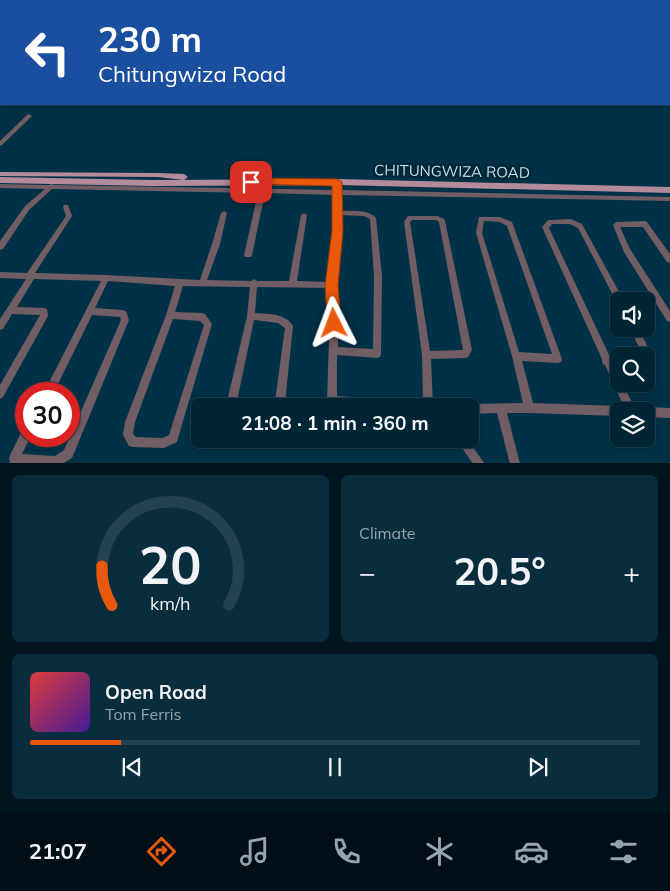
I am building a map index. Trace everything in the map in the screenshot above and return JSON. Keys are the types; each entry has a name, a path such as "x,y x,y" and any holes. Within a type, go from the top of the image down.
{"main road":[{"path":"0,174 158,175 234,182"},
{"path":"0,180 152,183 234,182"},
{"name":"CHITUNGWIZA ROAD","path":"234,182 337,182 670,190"}],"street":[{"path":"0,144 29,116"},
{"path":"332,398 334,309 331,285 338,213 337,182"},
{"path":"0,186 670,199"},
{"path":"0,247 27,208 52,186"},
{"path":"248,255 262,191"},
{"path":"0,326 69,216 66,207"},
{"path":"202,282 216,244 224,213"},
{"path":"334,351 377,354 378,276 373,218 365,214 338,213"},
{"path":"292,283 304,215"},
{"path":"426,355 465,354 468,350 442,221 437,218 410,218 407,222 426,355 428,398"},
{"path":"516,356 558,359 510,224 496,219 481,219 479,233 516,356 529,408"},
{"path":"615,292 580,226 571,222 550,222 545,227 626,402"},
{"path":"670,260 645,224 616,225 627,250 670,318"},
{"path":"0,275 106,278 180,283 254,282 331,285"},
{"path":"54,382 106,278"},
{"path":"233,398 251,316 254,282"},
{"path":"170,315 202,317 208,324 173,438 164,443 133,442 128,434 130,422 180,283"},
{"path":"0,394 44,316 44,312 11,310"},
{"path":"80,426 125,320 123,314 91,311"},
{"path":"251,316 280,319 288,326 279,398"},
{"path":"501,408 515,463"},
{"path":"479,409 529,408 610,412"},
{"path":"655,412 670,413"},
{"path":"20,447 14,460 56,461 68,454 71,447"},
{"path":"468,448 479,463"}],"route":[{"path":"251,182 337,182 337,231 331,285 334,323"}]}
